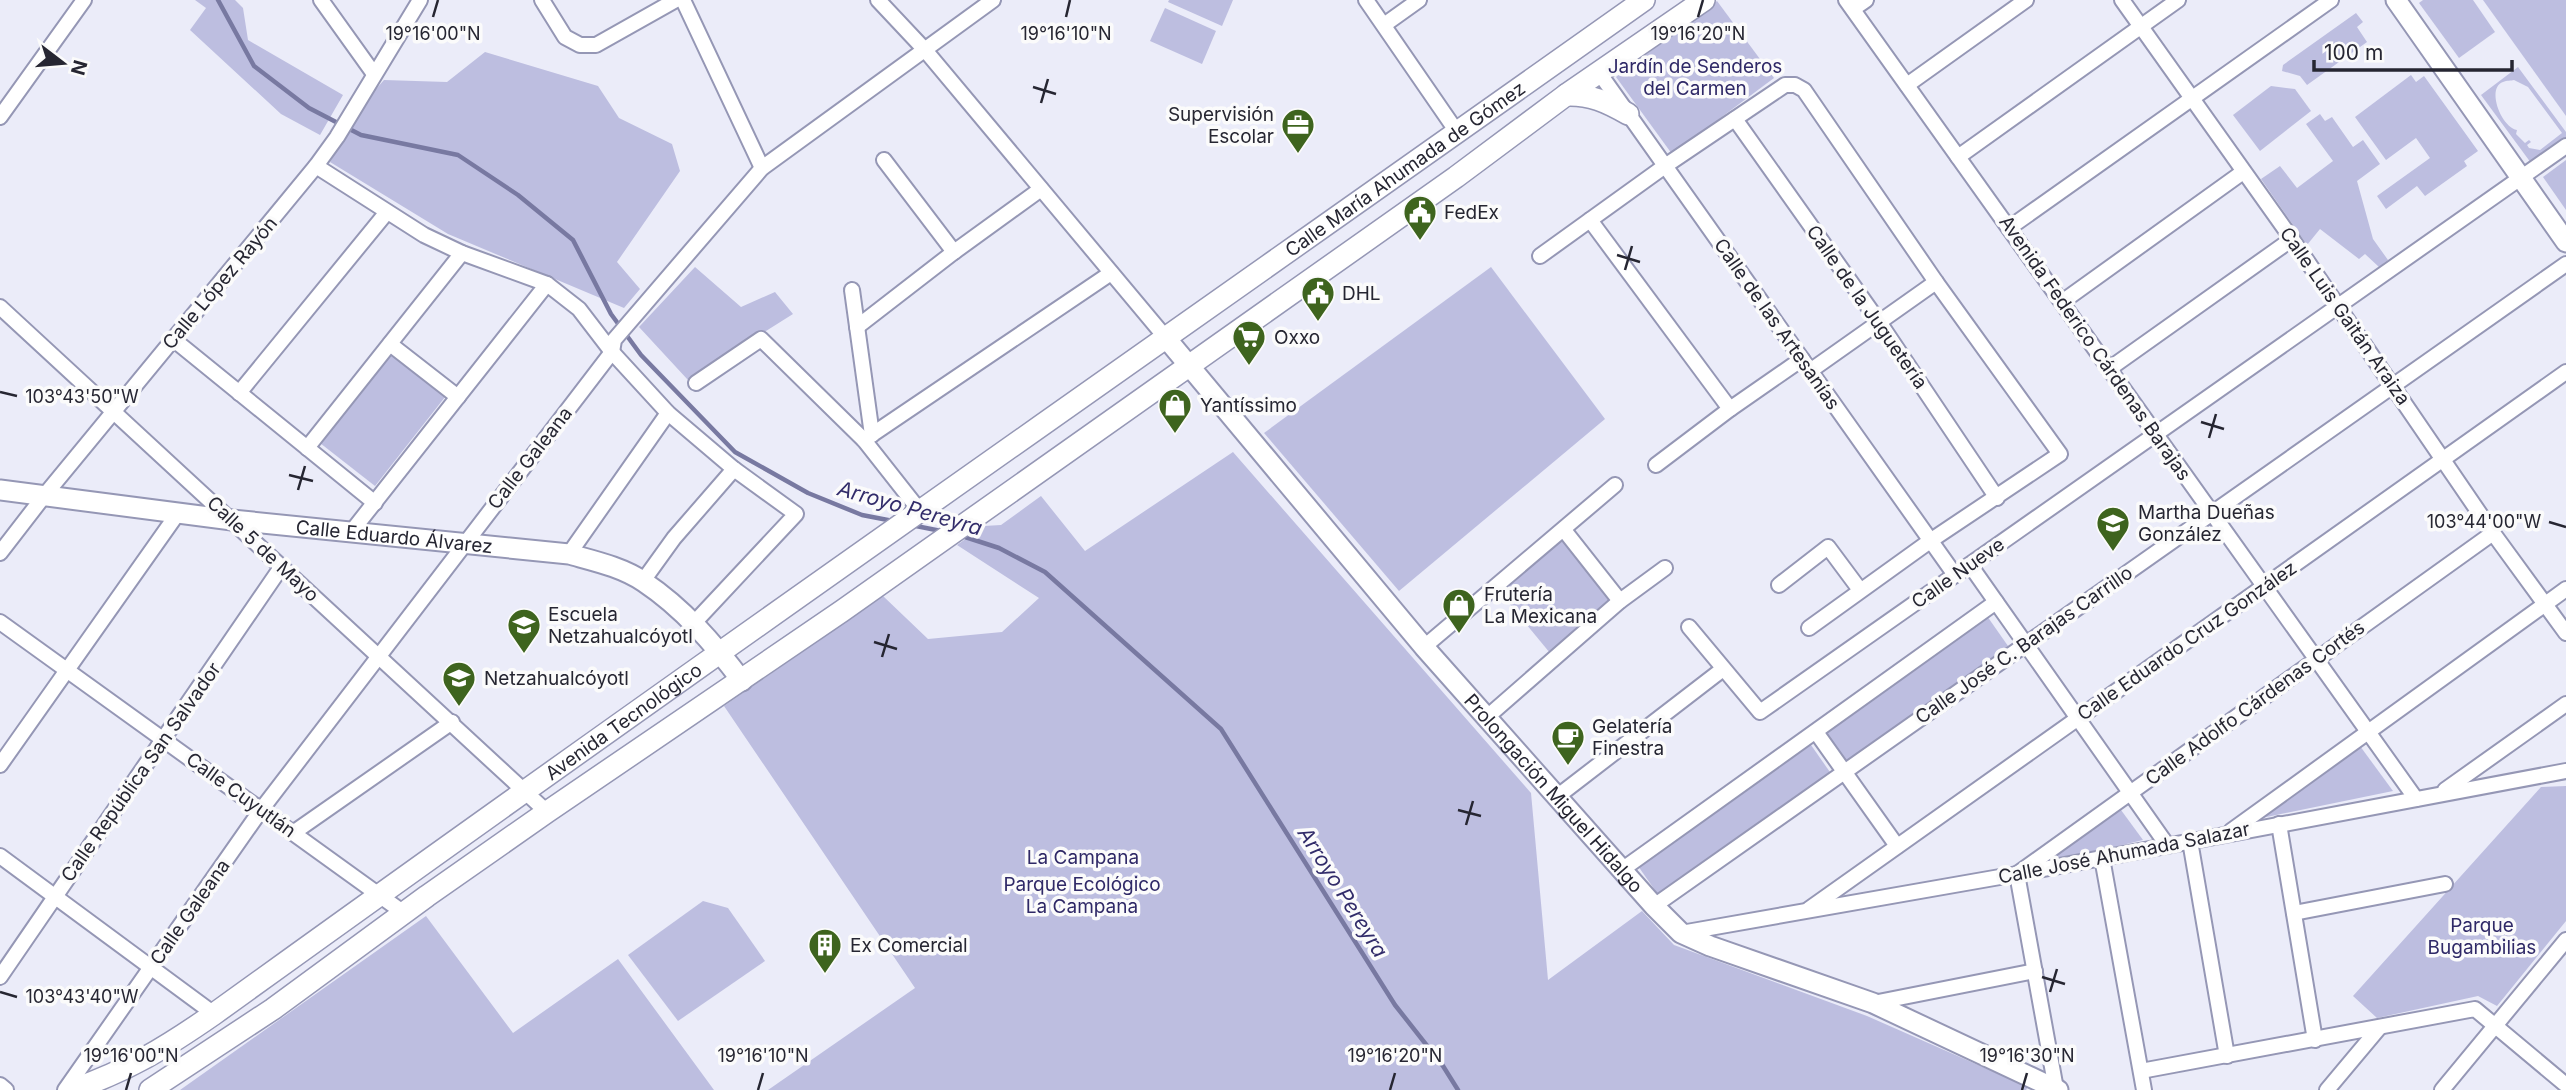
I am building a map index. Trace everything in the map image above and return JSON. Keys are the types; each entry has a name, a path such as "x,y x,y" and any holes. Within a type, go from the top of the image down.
{"main road":[{"name":"Calle María Ahumada de Gómez","path":"1166,338 1644,0"},
{"name":"Calle María Ahumada de Gómez","path":"1188,366 1457,177 1566,95 1704,0"},
{"path":"2396,0 2566,242"},
{"path":"1566,95 1596,98 1628,114"},
{"path":"1433,151 1457,177"},
{"name":"Prolongación Miguel Hidalgo","path":"1166,338 1424,647 1681,933 1710,946 1872,1003 2049,1088"},
{"name":"Avenida Tecnológico","path":"72,1090 110,1077 156,1054 719,651 1166,338"},
{"name":"Avenida Tecnológico","path":"150,1090 273,1009 547,812 742,681 1188,366"},
{"name":"Calle Eduardo Álvarez","path":"0,490 232,520 569,554 607,564 643,581 694,623 742,681"}],"street":[{"path":"0,117 84,0"},
{"path":"321,0 374,74"},
{"name":"Calle López Rayón","path":"0,553 113,411 316,166 337,137 420,0"},
{"path":"542,0 565,37 580,45 596,45 676,0"},
{"path":"683,0 762,168"},
{"path":"878,0 925,50 1166,338"},
{"name":"Calle Galeana","path":"65,1090 261,810 380,657 637,313 762,168 993,0"},
{"path":"1366,0 1457,132"},
{"path":"1384,25 1419,0"},
{"path":"1850,5 1866,0"},
{"path":"1907,85 2026,0"},
{"name":"Calle Luis Gaitán Araiza","path":"2122,0 2394,385 2493,533 2566,633"},
{"path":"1958,157 2178,0"},
{"path":"2009,228 2331,0"},
{"name":"Avenida Federico Cárdenas Barajas","path":"1850,5 2416,799"},
{"name":"Calle de las Artesanías","path":"1600,74 1955,575"},
{"path":"1540,256 1665,166 1786,85 1795,85 1804,90 1936,282 2060,454 1930,541 1809,628"},
{"name":"Calle de la Juguetería","path":"1735,119 1879,322 1997,498"},
{"name":"Calle Nueve","path":"1723,668 1760,712 2566,146"},
{"path":"884,160 954,252"},
{"path":"316,166 424,235 462,253 547,284 579,309 668,413 734,469 796,514 694,623"},
{"path":"2062,302 2243,172"},
{"path":"857,327 1041,189"},
{"path":"239,393 387,212"},
{"path":"1590,220 1730,409"},
{"path":"2109,369 2292,239"},
{"path":"307,448 462,253"},
{"name":"Calle José C. Barajas Carrillo","path":"1654,906 2566,264"},
{"path":"868,437 1111,273"},
{"path":"1656,465 1730,409 1879,322 1936,282"},
{"path":"352,531 547,284"},
{"path":"852,290 868,437"},
{"name":"Calle 5 de Mayo","path":"0,307 547,812"},
{"path":"173,339 375,503"},
{"path":"696,383 761,339 868,437 917,513"},
{"path":"390,344 458,397"},
{"name":"Calle Eduardo Cruz González","path":"1809,909 2566,372"},
{"path":"569,554 668,413"},
{"path":"643,581 674,538 734,469"},
{"path":"1424,647 1615,485"},
{"path":"0,765 178,513"},
{"path":"1564,530 1620,601"},
{"name":"Calle Adolfo Cárdenas Cortés","path":"2017,874 2493,533"},
{"path":"1779,585 1828,547 1860,590"},
{"path":"1970,565 2167,845"},
{"name":"Calle República San Salvador","path":"0,977 282,566"},
{"path":"1486,718 1620,601 1665,568"},
{"path":"2227,834 2566,589"},
{"path":"1623,869 1996,602"},
{"name":"Calle Cuyutlán","path":"0,622 404,913"},
{"path":"1558,796 1723,668 1689,628"},
{"path":"2441,792 2566,704"},
{"path":"293,833 452,722"},
{"path":"1816,732 1897,846"},
{"name":"Calle José Ahumada Salazar","path":"1681,933 2017,874 2416,799 2441,792 2566,771"},
{"path":"2279,824 2315,1040"},
{"path":"2190,841 2227,1056"},
{"path":"0,856 214,1014"},
{"path":"2102,858 2144,1090"},
{"path":"2017,874 2035,971 2049,1088"},
{"path":"2294,913 2445,884"},
{"path":"2442,1090 2566,940"},
{"path":"1872,1003 2035,971"},
{"path":"2141,1071 2474,1009 2566,1085"},
{"path":"2328,1090 2379,1028"},
{"path":"0,1085 6,1090"}],"green space":[{"path":"195,0 235,0 243,8 248,40 343,95 320,135 281,114 190,30 206,8"},
{"path":"1233,0 1222,26 1168,2"},
{"path":"2423,0 2473,0 2495,32 2459,58 2419,3"},
{"path":"2483,0 2566,0 2566,116"},
{"name":"Jardín de Senderos del Carmen","path":"1717,1 1774,78 1672,154 1616,77"},
{"path":"1165,8 1216,31 1202,64 1150,41"},
{"path":"2356,13 2363,22 2357,27 2367,42 2307,85 2300,76 2282,71 2283,65"},
{"path":"485,52 598,86 619,118 672,144 680,171 617,262 640,289 624,308 448,234 330,162 369,97 384,80 447,82"},
{"path":"2518,67 2566,132 2566,137 2531,163 2481,95","holes":["2514,80 2528,87 2562,133 2540,150 2529,148 2527,145 2531,142 2529,140 2525,143 2516,134 2517,130 2501,115 2496,99 2498,86 2504,81"]},
{"path":"2411,75 2416,82 2424,76 2478,151 2464,161 2467,166 2425,196 2417,186 2386,209 2377,196 2430,158 2416,138 2386,160 2355,117"},
{"path":"2271,86 2295,89 2311,111 2260,151 2233,115"},
{"path":"2320,114 2325,121 2332,117 2353,147 2363,140 2380,164 2357,181 2373,239 2388,260 2379,267 2365,254 2359,259 2320,229 2307,245 2261,179 2280,166 2297,188 2333,161 2306,124"},
{"path":"2566,160 2566,210 2543,177"},
{"path":"695,267 741,307 775,292 793,314 688,380 639,327"},
{"path":"1491,267 1605,419 1399,591 1264,433"},
{"path":"391,354 445,397 375,486 320,443"},
{"name":"La Campana","path":"1233,452 1531,793 1548,980 1642,911 1674,945 1867,1016 2028,1087 2026,1090 768,1090 915,988 724,706 883,596 928,639 1002,632 1039,598 957,545 984,526 1001,525 1041,496 1085,551"},
{"path":"1561,539 1612,601 1550,653 1499,591"},
{"path":"1987,616 2008,646 1847,763 1826,733"},
{"path":"1811,745 1832,775 1659,896 1638,866"},
{"path":"2360,746 2393,791 2257,819"},
{"name":"Parque Bugambilias","path":"2566,786 2566,921 2497,1006 2478,996 2377,1018 2353,996 2541,787"},
{"path":"2121,810 2143,840 2041,865"},
{"path":"703,901 728,908 765,961 678,1021 628,955"},
{"path":"426,916 513,1033 618,959 714,1090 180,1090"}],"waterway":[{"name":"Arroyo Pereyra","path":"218,0 254,66 309,108 361,135 458,155 518,195 573,240 611,314 641,355 735,452 808,493 862,515 893,521"},
{"name":"Arroyo Pereyra","path":"911,525 941,531"},
{"name":"Arroyo Pereyra","path":"959,535 999,548 1045,572 1221,729 1395,1005 1443,1066 1458,1090"}],"place":[{"name":"Supervisión Escolar","path":"1298,155"},
{"name":"FedEx","path":"1420,242"},
{"name":"DHL","path":"1318,323"},
{"name":"Oxxo","path":"1249,367"},
{"name":"Yantíssimo","path":"1175,435"},
{"name":"Martha Dueñas González","path":"2113,553"},
{"name":"Frutería La Mexicana","path":"1459,635"},
{"name":"Escuela Netzahualcóyotl","path":"524,655"},
{"name":"Netzahualcóyotl","path":"459,708"},
{"name":"Gelatería Finestra","path":"1568,767"},
{"name":"Ex Comercial","path":"825,975"}],"park label":[{"name":"Parque Ecológico La Campana","path":"1082,895"}]}
